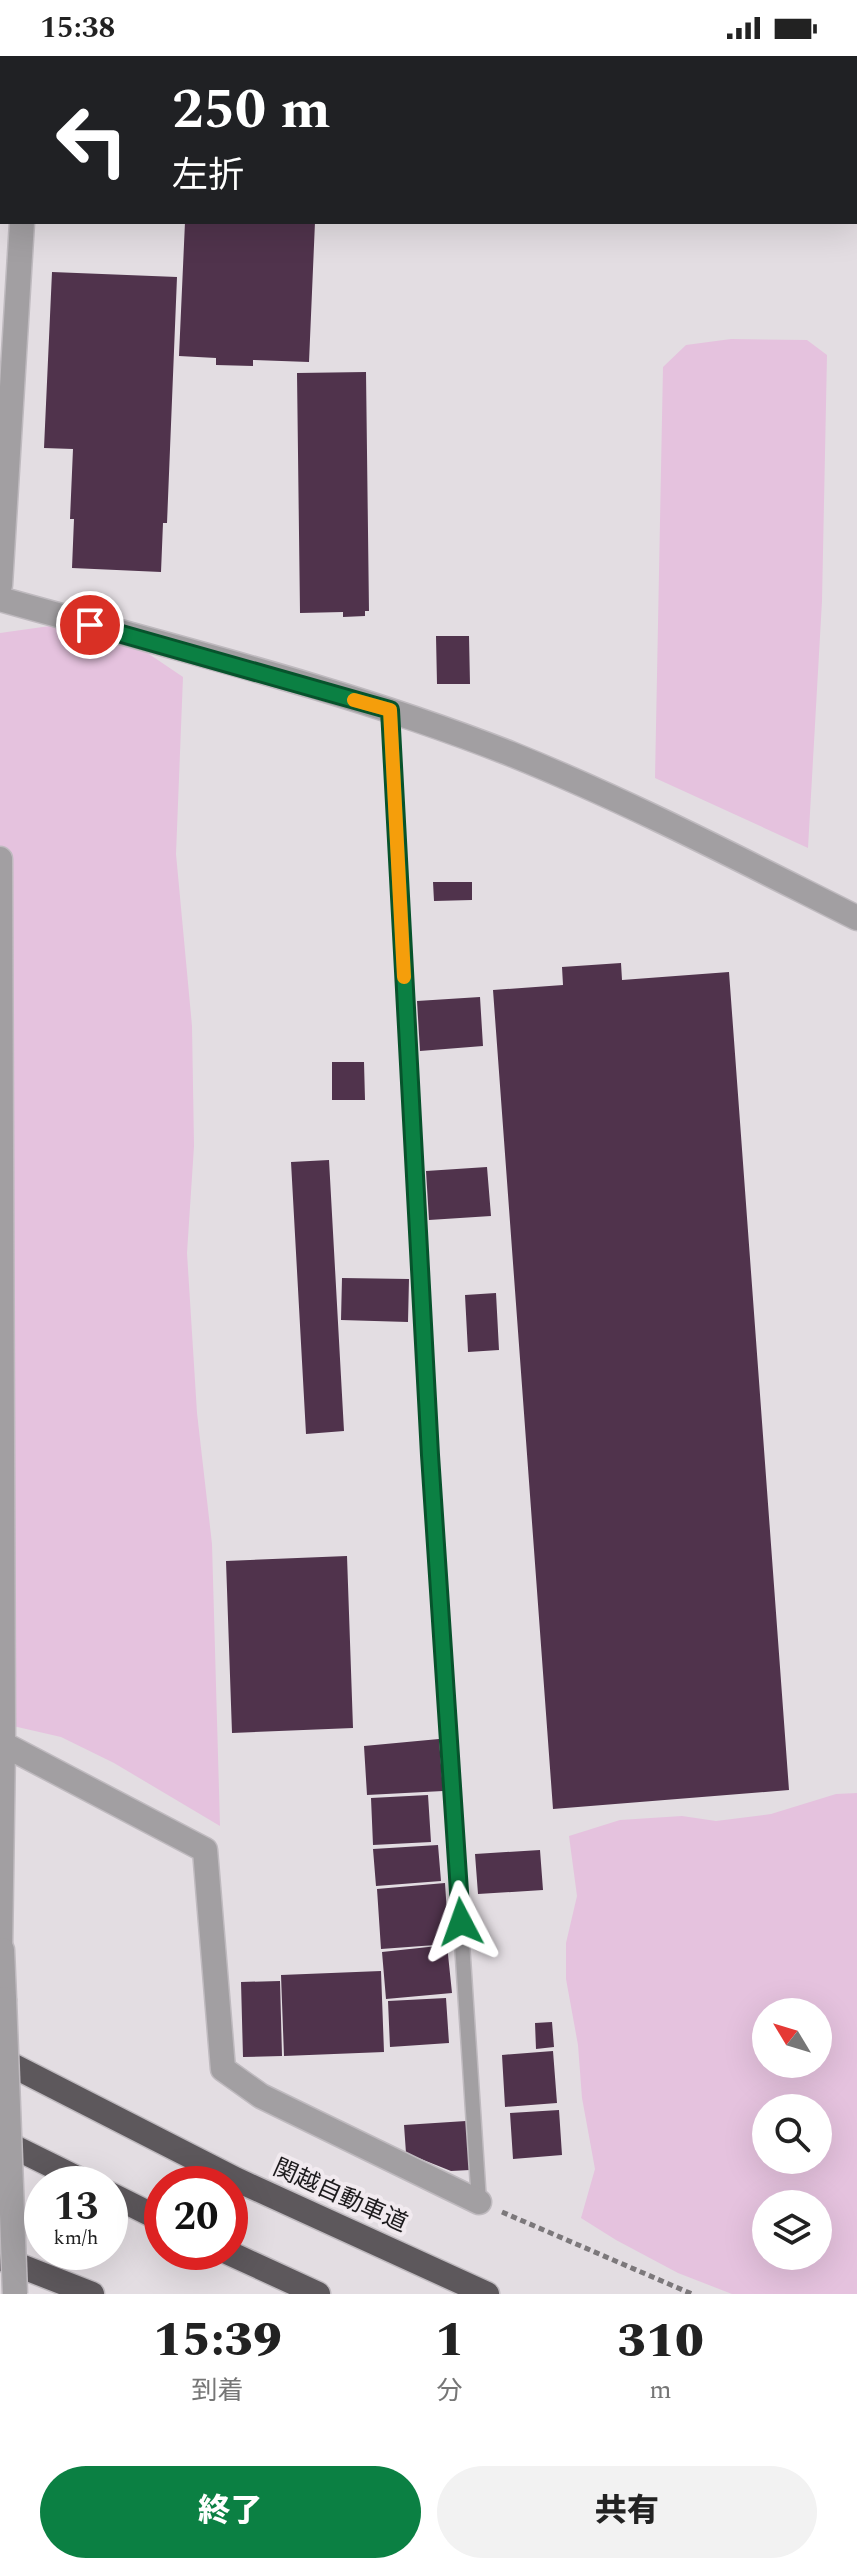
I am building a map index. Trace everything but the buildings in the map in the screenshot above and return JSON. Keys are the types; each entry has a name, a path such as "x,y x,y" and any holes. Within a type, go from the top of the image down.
{"highway":[{"name":"関越自動車道","path":"0,2059 235,2179 487,2294"},
{"path":"0,2140 53,2166"},
{"path":"0,2258 92,2294"},
{"path":"248,2262 318,2294"}],"street":[{"path":"0,585 22,224"},
{"path":"0,599 390,710 512,755 677,828 857,918"},
{"path":"0,859 1,1949 15,2294"},
{"path":"3,1744 205,1850 223,2069 261,2096 479,2202"}],"lane":[{"path":"390,710 429,1439 479,2202"}],"path":[{"path":"479,2202 692,2294"}],"shaded area":[{"path":"731,339 807,340 827,355 822,601 808,848 655,778 663,367 686,345"},
{"path":"57,625 146,652 183,677 176,854 192,1026 194,1146 187,1253 197,1413 212,1544 220,1826 114,1763 61,1737 0,1723 0,633"},
{"path":"857,1793 857,2294 732,2294 678,2273 581,2218 595,2169 566,1979 566,1943 577,1896 569,1836 620,1820 682,1816 716,1821 771,1814 836,1794"}],"slow traffic":[{"path":"354,700 390,710 404,977"}],"route":[{"path":"90,625 390,710 430,1455 461,1922"}]}
